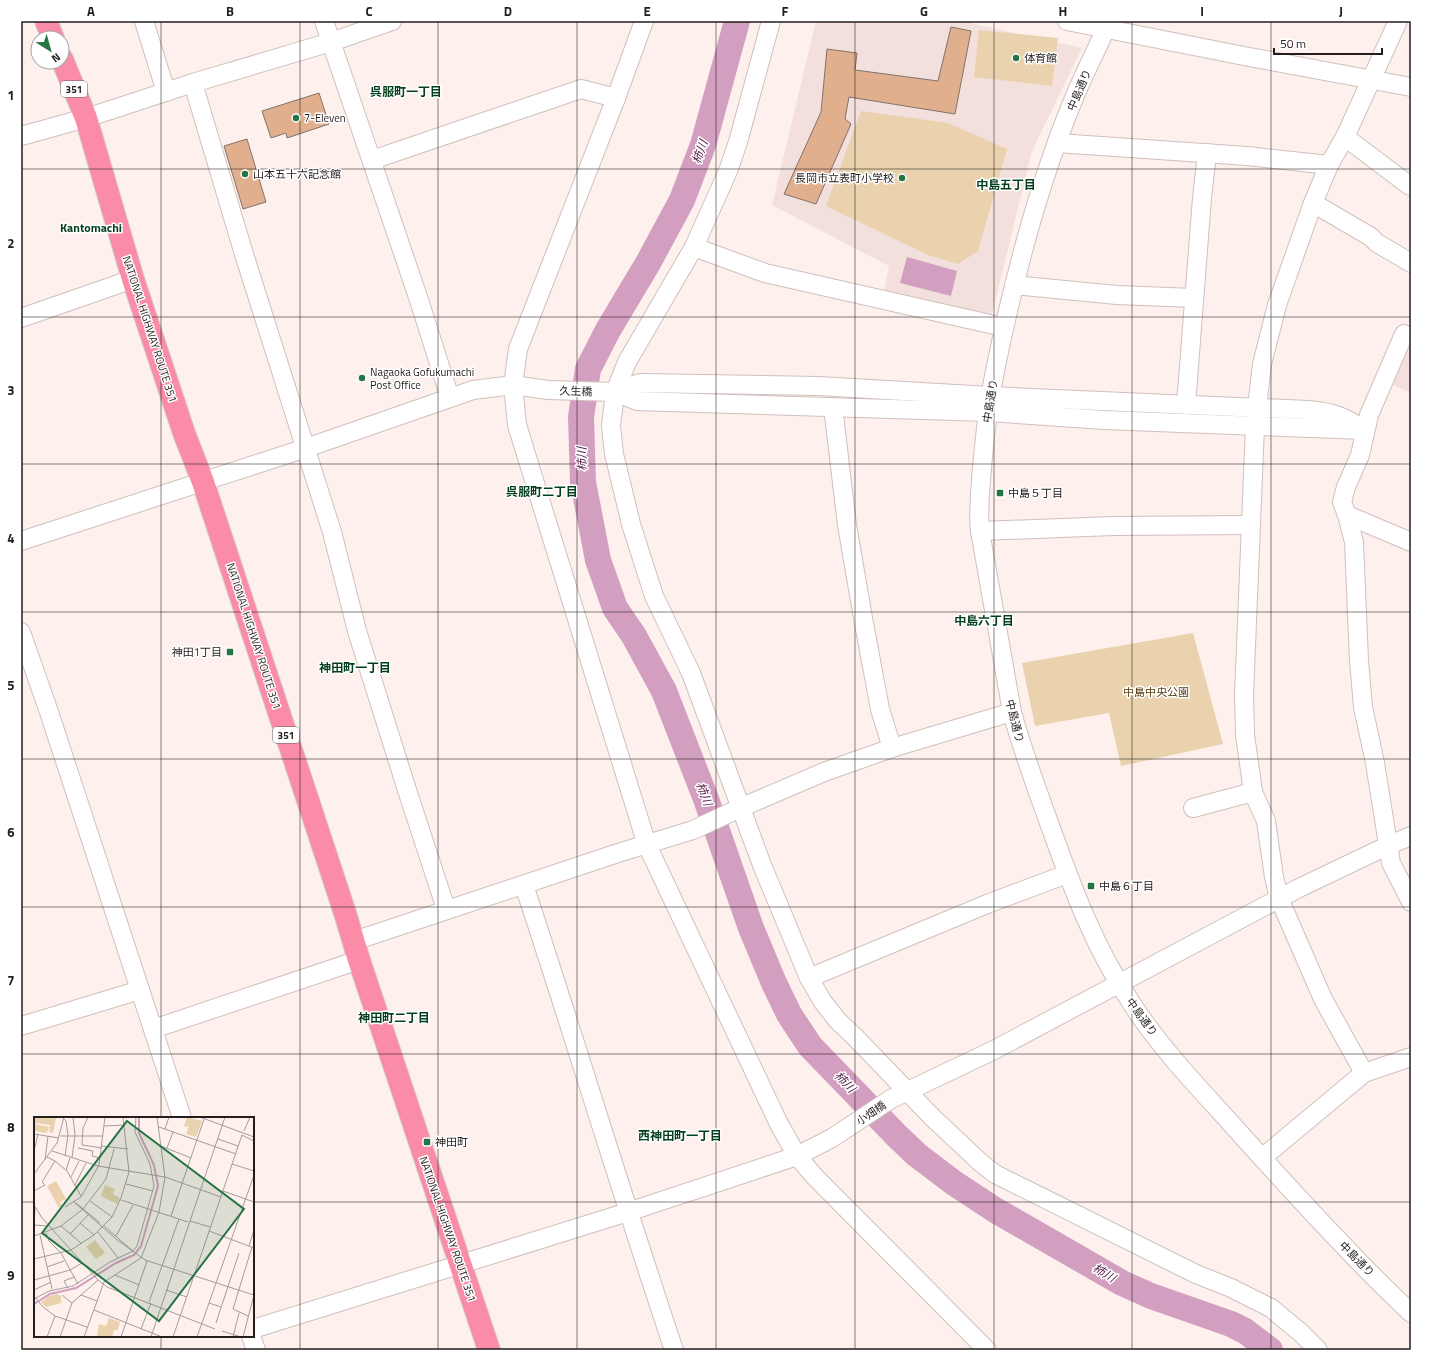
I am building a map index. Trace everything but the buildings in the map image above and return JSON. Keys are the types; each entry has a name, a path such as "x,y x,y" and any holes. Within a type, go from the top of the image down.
{"highway":[{"name":"NATIONAL HIGHWAY ROUTE 351","path":"66,70 86,118 133,279 184,433 203,482 489,1350"}],"street":[{"path":"144,21 166,92"},
{"path":"324,21 372,160 450,398"},
{"path":"21,136 86,118 192,83 331,42 392,21"},
{"path":"644,21 616,98 518,349 513,385 517,425 647,845 754,1074 779,1124 797,1156 815,1177 987,1350"},
{"path":"771,21 738,142 728,171 694,247 610,392 614,454 631,524 654,596 691,673 736,810 762,865 809,978 823,1002 838,1021 981,1163 995,1174 1196,1274 1231,1288 1270,1308 1302,1333 1318,1350"},
{"path":"1067,21 1109,25 1369,81 1411,87"},
{"path":"1364,1074 1323,999 1279,898 1274,877 1266,822 1253,792 1245,735 1244,695 1255,426 1262,364 1277,305 1313,203 1329,165 1345,137 1369,81 1398,21"},
{"name":"中島通り","path":"1109,25 1077,92 1057,143 1039,198 1003,327 989,404 978,514 1012,712 1018,736 1067,874 1095,940 1134,1009 1173,1059 1262,1158 1346,1249 1411,1313"},
{"path":"192,83 243,251 332,532 357,631 446,909"},
{"path":"372,160 581,89 616,98"},
{"path":"1345,137 1410,186"},
{"path":"1057,143 1248,156 1329,165"},
{"path":"1186,405 1202,198 1207,153"},
{"path":"1313,203 1371,237 1377,243 1411,263"},
{"path":"694,247 765,273 1003,327"},
{"path":"21,318 133,279"},
{"path":"1014,285 1117,295 1194,298"},
{"path":"1404,334 1369,415 1360,455 1346,487 1342,502 1347,514 1354,542 1359,661 1363,707 1375,763 1391,863 1411,902"},
{"path":"610,392 640,383 818,386 989,404 1104,420 1365,430"},
{"name":"久生橋","path":"21,541 306,448 473,390 513,385 548,390 610,392"},
{"path":"610,392 637,401 833,406 989,404 1186,405 1326,411 1344,417 1365,430"},
{"path":"833,406 847,525 860,602 880,709 892,748"},
{"path":"1347,514 1411,542"},
{"path":"980,531 1113,526 1250,526"},
{"path":"21,632 49,712 182,1117"},
{"path":"154,1029 357,950 446,909 693,830 824,772 892,748 1012,712"},
{"path":"1193,808 1253,792"},
{"name":"小畑橋","path":"254,1329 628,1212 797,1156 816,1147 851,1126 891,1099 994,1050 1279,898 1389,845 1411,836"},
{"path":"809,978 987,904 1067,874"},
{"path":"524,884 628,1212 674,1350"},
{"path":"21,1026 140,990"},
{"path":"1262,1158 1364,1074 1411,1057"},
{"path":"251,1337 256,1350"}],"shaded area":[{"name":"長岡市立表町小学校","path":"816,21 961,21 1082,48 1032,151 992,314 884,293 889,266 772,205"},
{"path":"907,257 957,271 951,296 900,283"},
{"path":"1411,338 1411,393 1389,383"}],"green space":[{"name":"体育館","path":"979,30 1058,38 1052,86 974,77"},
{"path":"861,111 948,123 1007,149 978,251 958,264 928,255 826,206"},
{"name":"中島中央公園","path":"1193,633 1223,744 1121,766 1109,713 1035,726 1022,663"}],"waterway":[{"name":"柿川","path":"737,21 703,145 682,200 648,263 608,330 588,369 581,417 583,482 598,560 615,608 634,636 664,691 706,799 751,928 789,1014 810,1046 917,1155 954,1183 995,1210 1122,1283 1151,1296 1231,1324 1245,1331 1270,1350"}],"place":[{"name":"体育館","path":"1016,58"},
{"name":"7-Eleven","path":"296,118"},
{"name":"山本五十六記念館","path":"245,174"},
{"name":"長岡市立表町小学校","path":"902,178"},
{"name":"Nagaoka Gofukumachi Post Office","path":"362,378"},
{"name":"中島５丁目","path":"1000,493"},
{"name":"神田1丁目","path":"230,652"},
{"name":"中島６丁目","path":"1091,886"},
{"name":"神田町","path":"427,1142"}],"district":[{"name":"呉服町一丁目","path":"406,92"},
{"name":"中島五丁目","path":"1006,185"},
{"name":"Kantomachi","path":"91,228"},
{"name":"呉服町二丁目","path":"542,492"},
{"name":"中島六丁目","path":"984,621"},
{"name":"神田町一丁目","path":"355,668"},
{"name":"神田町二丁目","path":"394,1018"},
{"name":"西神田町一丁目","path":"680,1136"}]}
